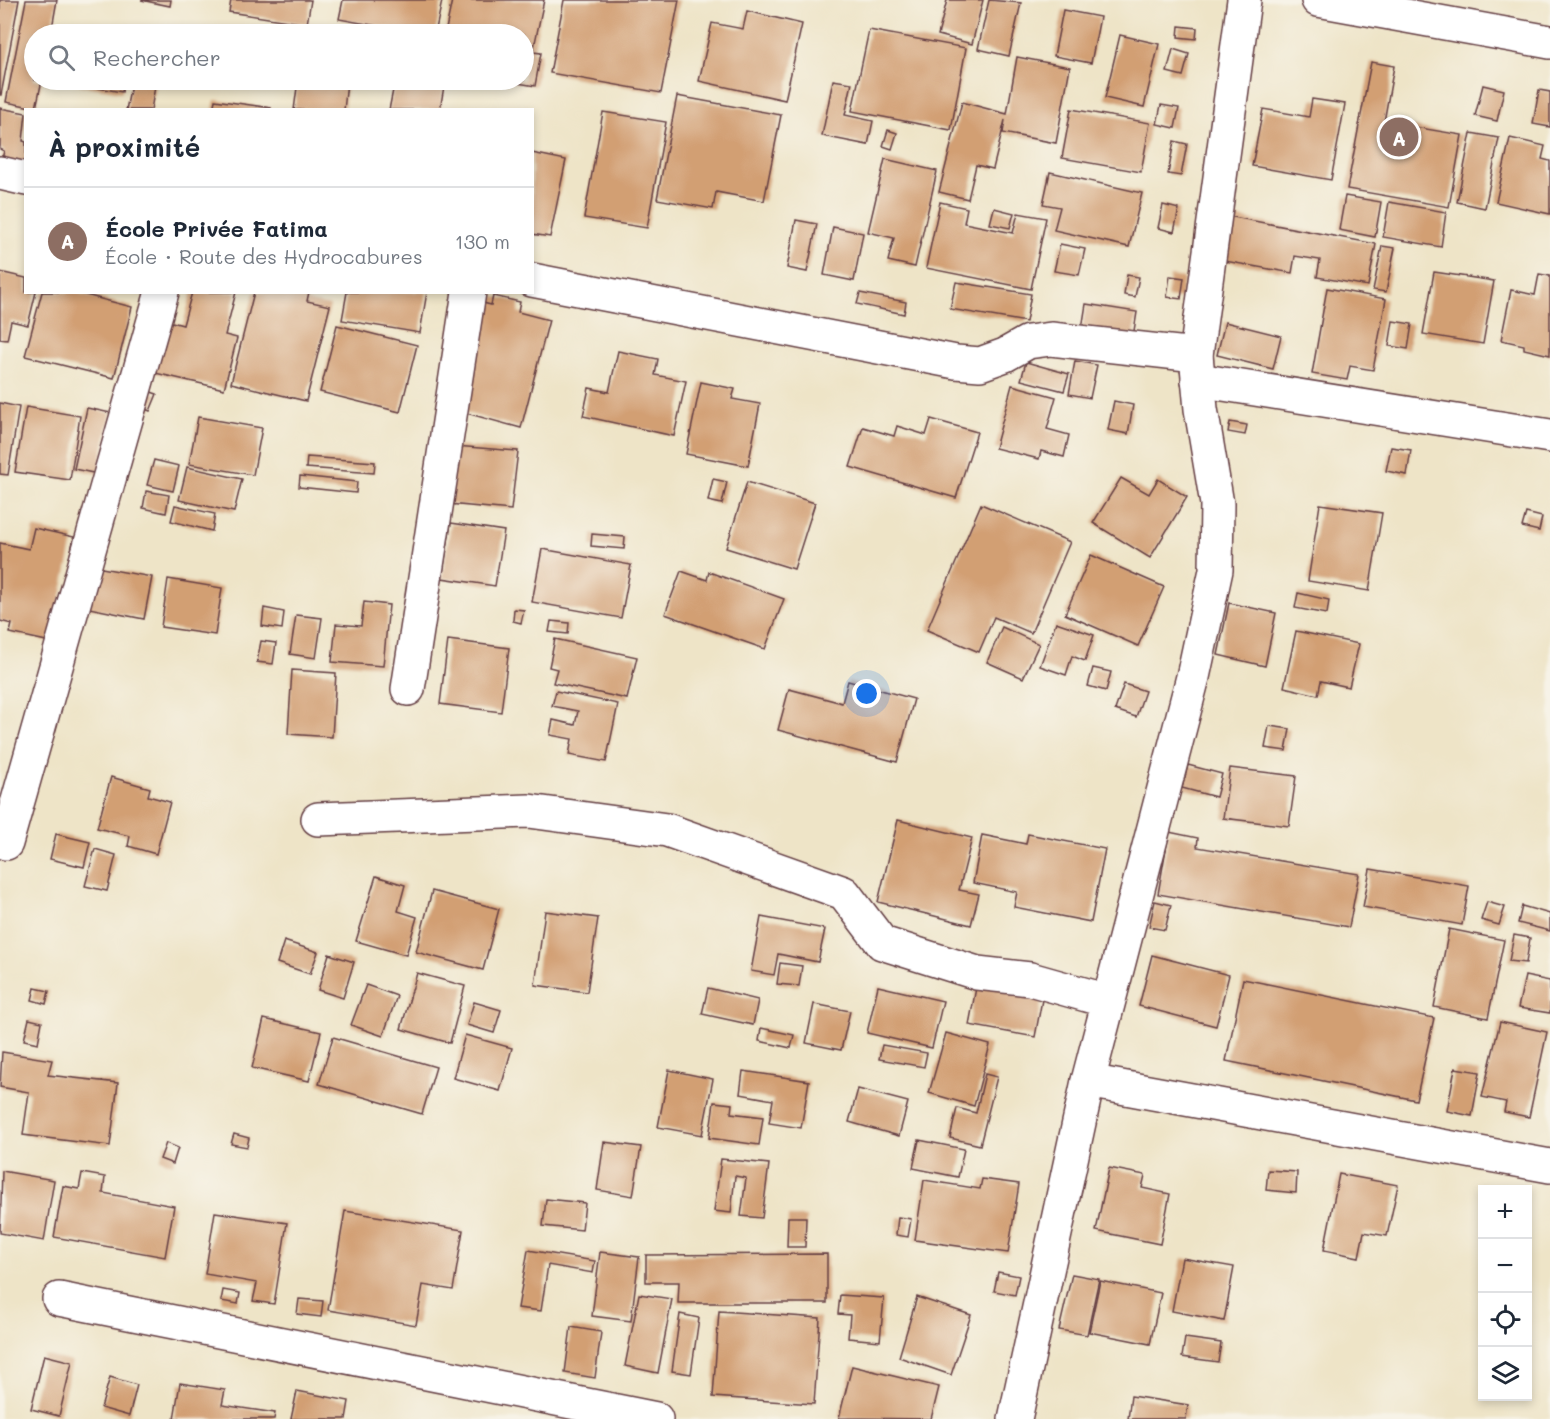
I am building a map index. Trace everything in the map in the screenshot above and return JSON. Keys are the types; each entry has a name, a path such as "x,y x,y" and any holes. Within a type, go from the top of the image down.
{"street":[{"path":"1015,1419 1088,1081 1193,677 1216,570 1217,504 1197,367 1244,0"},
{"path":"1318,0 1550,42"},
{"path":"0,173 24,178"},
{"path":"534,280 956,362 980,364 1005,355 1028,342 1051,339 1550,436"},
{"path":"6,843 161,294"},
{"path":"408,690 470,294"},
{"path":"318,819 529,811 667,830 844,893 882,943 977,973 1030,979 1108,1001"},
{"path":"1088,1081 1550,1166"},
{"path":"59,1299 656,1419"}],"building":[{"path":"0,0 19,0 1,95 0,95"},
{"path":"26,0 57,0 53,24 24,24 24,90 40,90 36,108 6,102"},
{"path":"141,0 171,0 170,6"},
{"path":"231,0 311,0 307,24 229,12"},
{"path":"343,0 442,1 437,24 366,24 339,19"},
{"path":"452,0 544,0 534,47 534,24 447,24"},
{"path":"564,0 679,0 661,93 550,73"},
{"path":"947,0 983,0 972,44 938,35"},
{"path":"989,0 1021,3 1009,56 978,49"},
{"path":"1063,10 1100,17 1091,63 1054,56"},
{"path":"747,11 802,24 785,100 699,81 712,23 743,29"},
{"path":"1179,26 1197,28 1196,39 1178,37"},
{"path":"869,30 966,48 951,130 852,111"},
{"path":"1120,35 1159,44 1144,107 1105,98"},
{"path":"1173,49 1189,54 1183,76 1167,72"},
{"path":"534,52 541,53 534,86"},
{"path":"1017,57 1070,67 1056,143 1003,133 1005,120 993,169 976,165 968,199 939,192 962,102 1007,114"},
{"path":"1371,62 1394,66 1384,122 1462,135 1449,207 1347,189"},
{"path":"833,80 852,83 845,115 873,121 868,145 822,136"},
{"path":"1483,85 1504,90 1497,121 1475,116"},
{"path":"130,90 154,90 151,108 126,108"},
{"path":"297,90 346,90 344,108 294,108"},
{"path":"393,90 443,90 440,108 389,108"},
{"path":"1539,90 1550,92 1550,127 1533,124"},
{"path":"677,96 781,115 764,201 716,192 713,209 657,199"},
{"path":"1312,99 1345,104 1331,180 1252,166 1263,109 1309,117"},
{"path":"215,100 271,108 213,108"},
{"path":"1161,105 1179,108 1175,128 1157,124"},
{"path":"0,108 24,113 24,168 1,163 4,151 0,149"},
{"path":"1071,109 1150,123 1141,172 1062,158"},
{"path":"603,112 666,122 647,228 584,218"},
{"path":"888,130 897,133 892,149 883,146"},
{"path":"1471,133 1499,138 1485,208 1457,202"},
{"path":"1510,138 1545,146 1542,159 1550,161 1550,214 1496,202"},
{"path":"1174,141 1187,144 1181,176 1168,174"},
{"path":"534,153 566,160 550,237 534,234"},
{"path":"885,159 937,171 915,267 888,261 894,238 868,232"},
{"path":"1050,172 1142,193 1129,247 1054,230 1060,207 1043,204"},
{"path":"1345,196 1381,202 1375,237 1339,230"},
{"path":"940,202 967,208 964,223 1013,233 1018,213 1046,218 1031,289 926,268"},
{"path":"1389,202 1446,212 1441,247 1383,237"},
{"path":"1163,205 1179,209 1174,232 1158,228"},
{"path":"994,208 1014,213 1010,228 990,224"},
{"path":"1228,216 1376,244 1368,286 1317,277 1320,260 1295,256 1292,273 1219,260"},
{"path":"796,220 817,224 807,272 787,268"},
{"path":"833,227 863,233 854,281 824,275"},
{"path":"1060,244 1085,249 1079,275 1054,271"},
{"path":"1382,246 1395,248 1386,292 1373,290"},
{"path":"0,272 24,278 24,294 36,294 28,325 11,321 7,340 0,339"},
{"path":"1434,272 1494,281 1483,344 1423,334"},
{"path":"1539,274 1550,276 1550,355 1524,349 1524,345 1501,340 1511,290 1535,295"},
{"path":"1127,275 1139,277 1135,297 1124,295"},
{"path":"1170,276 1184,278 1181,299 1167,297"},
{"path":"956,282 1031,294 1026,322 950,309"},
{"path":"1327,288 1386,299 1373,370 1350,366 1347,380 1312,374"},
{"path":"860,293 906,302 904,314 857,304"},
{"path":"41,294 82,294 132,307 114,378 25,356"},
{"path":"191,294 235,294 225,335 237,338 224,389 151,372 164,320 183,325"},
{"path":"253,294 309,294 307,301 330,306 306,401 231,383"},
{"path":"347,294 427,294 420,333 342,320"},
{"path":"493,296 520,302 518,312 549,320 521,428 455,410 483,303 491,305"},
{"path":"1086,304 1137,312 1133,337 1082,329"},
{"path":"1393,321 1412,324 1408,349 1389,346"},
{"path":"1225,322 1281,336 1273,369 1217,355"},
{"path":"337,325 417,345 400,412 320,392"},
{"path":"618,351 658,359 655,375 686,381 674,436 583,416 589,388 609,392"},
{"path":"1075,361 1097,365 1090,398 1069,394"},
{"path":"1026,362 1069,374 1064,391 1021,380"},
{"path":"701,382 735,389 732,399 760,404 748,466 686,454"},
{"path":"1012,385 1056,397 1047,429 1069,435 1064,457 1041,451 1039,459 995,448"},
{"path":"145,390 157,394 150,411 140,407"},
{"path":"1114,401 1133,405 1128,434 1108,430"},
{"path":"0,403 19,407 8,475 0,474"},
{"path":"26,407 80,416 70,480 15,472"},
{"path":"87,408 111,413 98,474 74,469"},
{"path":"198,417 262,428 253,475 189,464"},
{"path":"931,419 977,432 956,498 850,467 863,427 894,436 897,426 926,435"},
{"path":"1230,422 1247,425 1245,435 1228,432"},
{"path":"455,446 518,451 511,510 449,504"},
{"path":"1391,447 1411,450 1407,475 1386,471"},
{"path":"307,457 375,462 374,473 306,468"},
{"path":"154,460 179,466 173,491 147,485"},
{"path":"187,467 242,479 234,512 179,500"},
{"path":"300,476 357,482 356,493 299,487"},
{"path":"1121,478 1149,494 1158,479 1187,497 1150,558 1093,523"},
{"path":"713,479 727,482 722,504 708,501"},
{"path":"747,482 815,503 794,569 726,548"},
{"path":"146,491 169,495 166,513 143,508"},
{"path":"981,504 1070,542 1031,633 994,617 979,652 927,630"},
{"path":"1320,504 1382,513 1369,591 1308,581"},
{"path":"175,505 215,514 212,531 171,521"},
{"path":"1526,513 1542,517 1539,531 1522,527"},
{"path":"451,523 504,531 495,586 442,578"},
{"path":"34,528 74,537 51,642 10,633 12,624 0,621 0,543 29,549"},
{"path":"592,534 625,537 624,549 591,546"},
{"path":"542,549 631,565 621,618 532,602"},
{"path":"1091,555 1164,587 1138,646 1065,614"},
{"path":"96,567 152,577 144,619 89,608"},
{"path":"681,571 707,580 709,572 784,599 765,649 665,614"},
{"path":"168,579 222,588 215,635 161,627"},
{"path":"1298,593 1329,600 1327,614 1295,608"},
{"path":"364,602 389,605 383,666 332,662 336,624 361,626"},
{"path":"1229,603 1276,613 1265,666 1218,655"},
{"path":"264,608 284,612 282,629 262,626"},
{"path":"514,609 524,610 521,623 513,621"},
{"path":"296,615 322,618 316,658 290,654"},
{"path":"551,621 569,623 568,634 549,632"},
{"path":"1056,622 1094,635 1085,661 1072,656 1066,675 1040,666"},
{"path":"1002,627 1039,644 1023,678 987,662"},
{"path":"1296,631 1359,644 1349,687 1321,681 1318,695 1284,687"},
{"path":"555,639 637,657 627,699 553,683 557,669 549,667"},
{"path":"448,640 509,648 501,712 440,704"},
{"path":"261,641 276,643 273,664 257,662"},
{"path":"1093,668 1111,672 1106,691 1088,686"},
{"path":"292,670 336,673 332,737 288,734"},
{"path":"848,681 914,699 897,762 778,730 789,689 842,703"},
{"path":"1124,684 1145,691 1136,717 1115,710"},
{"path":"556,691 618,704 606,762 569,755 572,739 550,735 553,720 575,725 578,711 552,706"},
{"path":"1269,726 1290,729 1286,751 1265,748"},
{"path":"1188,765 1222,774 1216,797 1182,788"},
{"path":"1230,768 1296,776 1289,826 1223,818"},
{"path":"111,777 150,788 148,796 170,802 156,854 128,846 130,836 97,828"},
{"path":"898,820 972,838 959,890 979,894 971,925 878,902"},
{"path":"1169,832 1198,838 1197,847 1359,874 1349,927 1158,894"},
{"path":"56,834 90,842 84,867 50,859"},
{"path":"1028,834 1105,849 1091,922 1014,907 1017,892 973,883 982,835 1026,844"},
{"path":"95,849 116,855 107,891 85,886"},
{"path":"1370,869 1469,886 1462,925 1363,907"},
{"path":"376,876 405,885 398,911 417,917 406,955 356,941"},
{"path":"432,891 499,909 483,970 416,952"},
{"path":"1155,901 1171,905 1165,930 1149,927"},
{"path":"1487,902 1505,907 1499,925 1481,920"},
{"path":"1522,906 1550,914 1550,931 1518,923"},
{"path":"545,911 598,918 587,992 535,985"},
{"path":"761,917 825,929 818,962 778,954 774,975 751,971"},
{"path":"1449,929 1504,940 1488,1018 1434,1007"},
{"path":"1514,935 1530,938 1526,963 1509,961"},
{"path":"284,941 318,952 310,974 277,963"},
{"path":"329,954 354,962 343,998 318,990"},
{"path":"1152,955 1229,975 1216,1026 1139,1006"},
{"path":"780,963 802,966 799,986 777,984"},
{"path":"417,973 465,986 450,1043 401,1029"},
{"path":"1525,976 1550,981 1550,1013 1518,1008"},
{"path":"978,977 1044,989 1035,1037 969,1025"},
{"path":"1243,979 1434,1018 1416,1100 1226,1061"},
{"path":"366,985 397,996 383,1036 351,1025"},
{"path":"878,986 943,1001 932,1048 867,1033"},
{"path":"35,988 49,991 46,1004 32,1000"},
{"path":"708,988 758,1000 753,1025 702,1014"},
{"path":"474,1002 501,1010 494,1033 467,1025"},
{"path":"814,1004 850,1011 841,1050 806,1043"},
{"path":"29,1019 42,1022 38,1043 24,1040"},
{"path":"264,1019 321,1032 309,1081 252,1068"},
{"path":"1500,1022 1547,1032 1529,1117 1504,1112 1506,1102 1482,1097"},
{"path":"761,1028 794,1035 791,1048 759,1041"},
{"path":"946,1033 990,1045 974,1106 929,1093"},
{"path":"465,1035 512,1048 500,1091 453,1078"},
{"path":"333,1037 436,1067 422,1114 319,1084"},
{"path":"882,1045 927,1053 924,1067 879,1059"},
{"path":"2,1052 52,1060 48,1075 118,1083 110,1146 23,1135 29,1092 0,1087"},
{"path":"1455,1068 1480,1072 1472,1116 1447,1111"},
{"path":"669,1070 713,1079 702,1135 658,1127"},
{"path":"743,1071 809,1081 801,1128 769,1123 773,1100 740,1094"},
{"path":"985,1074 997,1077 980,1145 950,1138 957,1108 976,1113"},
{"path":"858,1089 908,1102 899,1136 849,1122"},
{"path":"714,1102 732,1104 731,1113 763,1117 759,1145 709,1138"},
{"path":"234,1134 249,1138 247,1147 231,1144"},
{"path":"919,1140 964,1149 958,1177 913,1168"},
{"path":"604,1142 641,1147 633,1196 597,1190"},
{"path":"166,1143 178,1148 173,1164 160,1159"},
{"path":"721,1159 769,1164 762,1218 741,1216 746,1178 735,1176 731,1213 714,1211"},
{"path":"1109,1168 1145,1175 1142,1188 1170,1194 1160,1244 1096,1231"},
{"path":"1268,1170 1297,1172 1296,1193 1266,1190"},
{"path":"2,1171 54,1180 44,1241 0,1233"},
{"path":"82,1173 105,1177 103,1193 174,1206 165,1257 54,1237 63,1186 79,1189"},
{"path":"1339,1174 1398,1185 1387,1236 1364,1232 1359,1257 1324,1250"},
{"path":"982,1179 1019,1184 1008,1253 915,1240 924,1180 980,1189"},
{"path":"546,1199 585,1203 582,1230 543,1226"},
{"path":"345,1211 463,1230 453,1290 423,1285 416,1325 328,1310"},
{"path":"215,1212 287,1223 274,1304 253,1301 257,1283 205,1274"},
{"path":"788,1217 806,1217 805,1247 787,1247"},
{"path":"898,1217 911,1219 908,1237 896,1235"},
{"path":"528,1250 595,1261 593,1273 548,1265 541,1311 518,1308"},
{"path":"600,1252 639,1257 631,1321 592,1316"},
{"path":"827,1254 827,1303 678,1303 679,1282 646,1282 646,1255"},
{"path":"1182,1258 1234,1267 1224,1321 1172,1311"},
{"path":"998,1272 1019,1276 1015,1295 994,1291"},
{"path":"1072,1274 1099,1279 1087,1335 1059,1330"},
{"path":"1100,1281 1161,1293 1150,1344 1089,1332"},
{"path":"223,1290 240,1293 238,1304 221,1301"},
{"path":"639,1294 672,1299 658,1373 625,1366"},
{"path":"840,1295 884,1298 880,1341 848,1338 850,1315 838,1314"},
{"path":"917,1297 971,1315 951,1375 899,1357"},
{"path":"299,1299 323,1301 321,1317 297,1314"},
{"path":"719,1311 820,1318 814,1404 713,1397"},
{"path":"680,1314 699,1318 691,1374 672,1371"},
{"path":"571,1327 601,1332 595,1378 565,1373"},
{"path":"1185,1338 1221,1343 1218,1362 1182,1357"},
{"path":"44,1355 72,1362 59,1416 31,1409"},
{"path":"852,1366 939,1387 931,1419 839,1418"},
{"path":"110,1377 137,1385 129,1416 101,1408"},
{"path":"180,1383 225,1390 222,1405 275,1413 274,1419 174,1419"},
{"path":"297,1391 349,1401 346,1419 291,1419"},
{"path":"1131,1396 1188,1405 1186,1419 1128,1419"}],"place":[{"name":"École Privée Fatima","path":"1399,137"}]}
